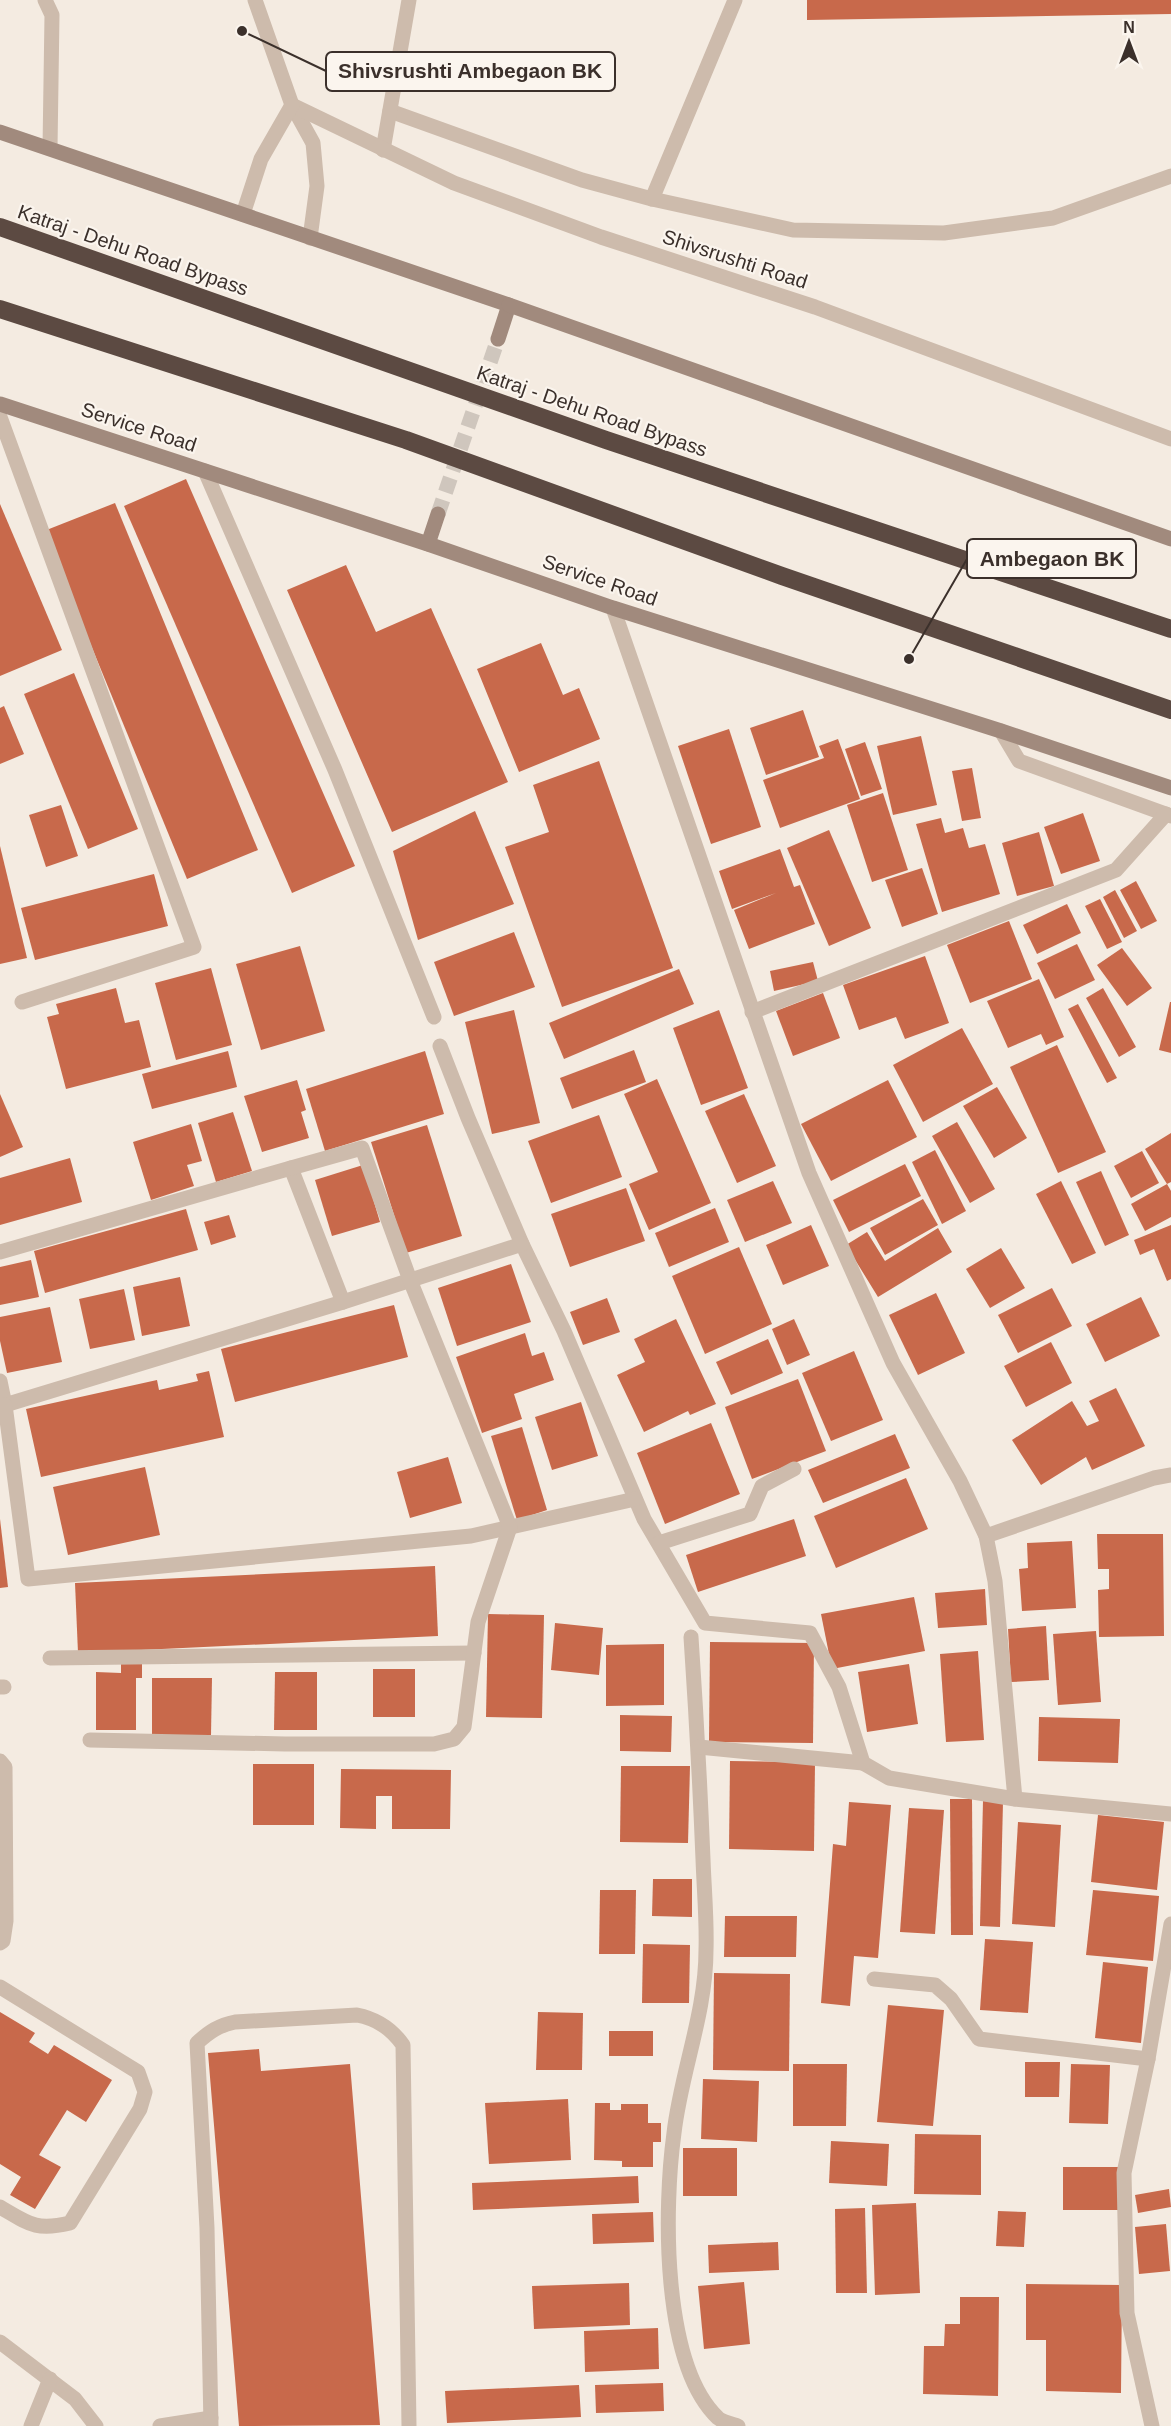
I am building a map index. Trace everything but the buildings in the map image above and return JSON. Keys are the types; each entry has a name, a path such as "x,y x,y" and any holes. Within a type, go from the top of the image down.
{"highway":[{"name":"Katraj - Dehu Road Bypass","path":"0,227 595,437 1171,629"},
{"path":"0,309 406,440 782,576 1171,710"}],"street":[{"path":"45,0 52,15 50,148"},
{"path":"255,0 292,105 313,143 317,186 310,238"},
{"path":"382,150 409,0"},
{"path":"652,198 735,0"},
{"path":"243,214 261,159 292,105"},
{"name":"Shivsrushti Road","path":"292,105 454,183 601,237 815,307 1171,439"},
{"path":"390,111 582,180 793,230 944,233 1053,218 1171,176"},
{"path":"0,132 509,305 1171,538"},
{"path":"498,339 509,305"},
{"name":"Service Road","path":"0,404 428,544 613,608 1001,731 1171,788"},
{"path":"0,417 194,947 22,1002"},
{"path":"205,471 335,770 434,1017"},
{"path":"428,544 438,514"},
{"path":"613,608 809,1173 894,1363 960,1481 986,1536 995,1581 1015,1799"},
{"path":"752,1012 1116,870 1168,815 1019,761 1001,731"},
{"path":"440,1046 522,1244 564,1331 635,1499 705,1623 810,1633 839,1687 863,1763"},
{"path":"0,1252 362,1148 410,1280 510,1527 484,1598 478,1622 464,1727 454,1739 434,1744 90,1740"},
{"path":"291,1168 343,1302"},
{"path":"2,1406 343,1302 522,1244"},
{"path":"0,1381 28,1580 471,1536 635,1499"},
{"path":"659,1544 750,1514 762,1486 794,1469"},
{"path":"986,1536 1154,1478 1171,1475"},
{"path":"691,1637 699,1747 706,1949 705,1987 674,2131 669,2267 679,2336 698,2393 719,2420 738,2426"},
{"path":"50,1658 474,1653"},
{"path":"699,1747 863,1763 889,1779 1015,1799 1171,1814"},
{"path":"0,1761 5,1767 6,1921 3,1941 0,1943"},
{"path":"1152,2426 1127,2313 1124,2173 1148,2059 1171,1924"},
{"path":"874,1979 935,1985 951,1999 979,2038 1148,2059"},
{"path":"0,1987 138,2072 145,2092 140,2109 70,2223 49,2228 28,2224 0,2207"},
{"path":"160,2426 211,2422 207,2228 197,2043 215,2029 235,2022 357,2015 373,2018 396,2036 403,2045 409,2426"},
{"path":"0,2342 75,2399 96,2426"},
{"path":"31,2426 50,2379"}],"tunnel":[{"path":"438,514 498,339"}],"place":[{"name":"Shivsrushti Ambegaon BK","path":"242,31"},
{"name":"Ambegaon BK","path":"909,659"}]}
